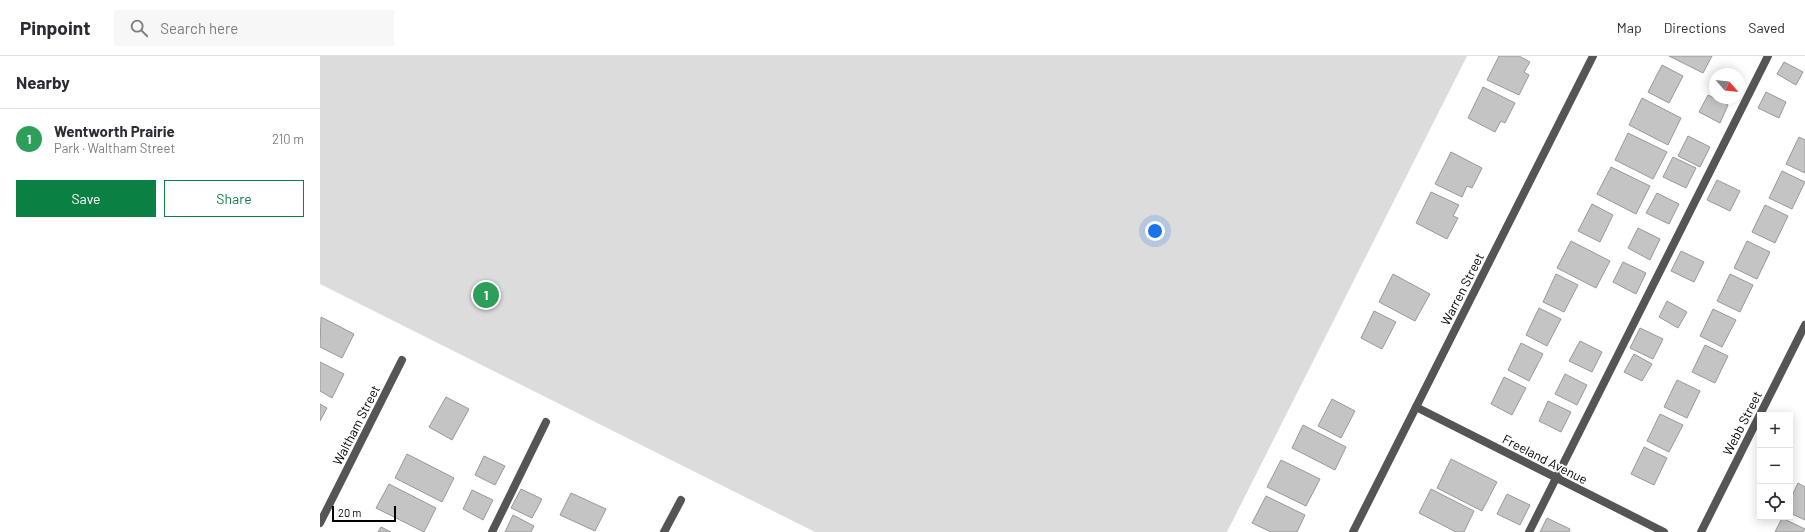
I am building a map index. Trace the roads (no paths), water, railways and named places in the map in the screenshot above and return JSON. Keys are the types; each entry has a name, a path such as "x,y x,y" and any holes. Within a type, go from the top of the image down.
{"street":[{"name":"Warren Street","path":"1353,532 1593,56"},
{"path":"1529,532 1768,56"},
{"name":"Webb Street","path":"1701,532 1805,325"},
{"name":"Waltham Street","path":"320,523 402,360"},
{"name":"Freeland Avenue","path":"1416,407 1664,532"},
{"path":"492,532 546,422"},
{"path":"664,532 681,500"}],"place":[{"name":"Wentworth Prairie","path":"486,295"}]}
